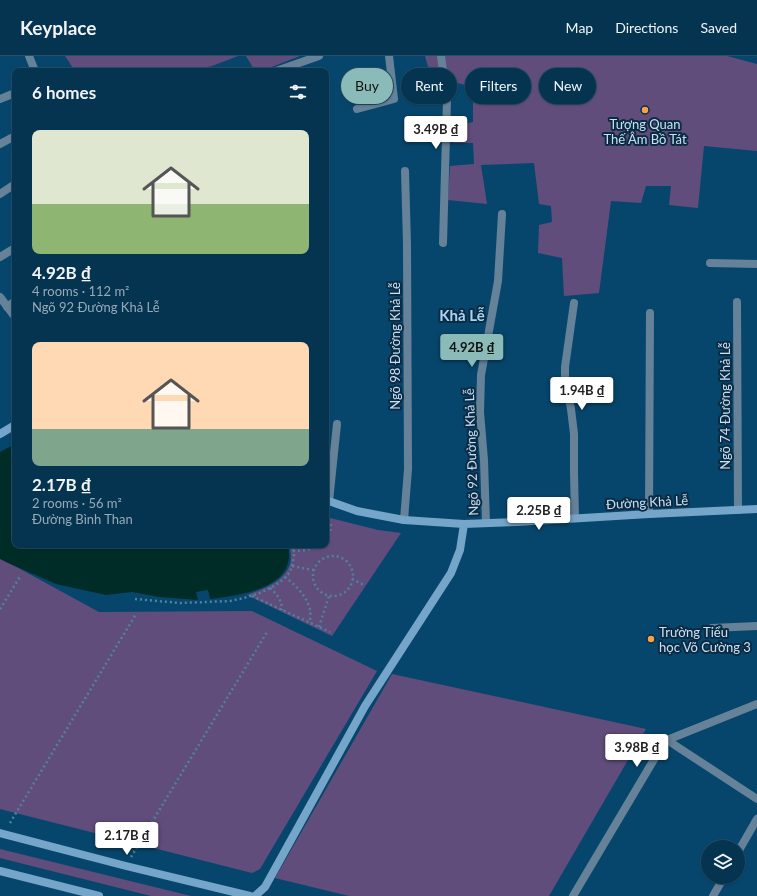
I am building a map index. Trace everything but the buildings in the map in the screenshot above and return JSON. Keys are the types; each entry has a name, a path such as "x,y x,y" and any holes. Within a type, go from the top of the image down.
{"street":[{"path":"29,56 34,68"},
{"path":"285,68 319,56"},
{"path":"357,109 394,99 389,56"},
{"path":"441,56 447,100 444,243"},
{"path":"0,99 12,94"},
{"path":"0,144 12,138"},
{"name":"Ngõ 98 Đường Khả Lễ","path":"404,520 408,469 407,244 405,171"},
{"path":"0,194 12,186"},
{"name":"Ngõ 92 Đường Khả Lễ","path":"486,523 484,460 480,412 481,374 498,281 502,214"},
{"path":"0,257 12,250"},
{"path":"710,263 757,264"},
{"path":"0,297 12,313"},
{"name":"Ngõ 74 Đường Khả Lễ","path":"737,302 738,510"},
{"path":"7,307 12,303"},
{"path":"574,303 565,367 565,377 574,434 575,518"},
{"path":"649,514 650,313"},
{"path":"329,485 337,424"},
{"path":"1,432 12,426"},
{"name":"Đường Khả Lễ","path":"329,501 357,511 404,520 464,524 757,509"},
{"path":"255,896 264,887 365,706 451,573 460,550 464,524"},
{"path":"712,628 757,626"},
{"path":"573,896 667,740 757,704"},
{"path":"667,740 757,800"},
{"path":"745,840 757,819"},
{"path":"2,834 250,896"},
{"path":"0,872 99,896"},
{"path":"713,896 720,884"}],"path":[{"path":"329,535 331,521"},
{"path":"135,599 180,603 230,601 251,596 274,586 290,572 293,551 301,551 312,548"},
{"path":"330,556 338,557 345,560 350,566 353,577 352,579 348,589 336,596 329,596 317,589 314,583 313,570 322,559 330,556"},
{"path":"292,566 313,570"},
{"path":"0,609 21,575"},
{"path":"285,577 298,588 309,605 310,623"},
{"path":"352,579 364,585"},
{"path":"270,588 279,597 282,610"},
{"path":"251,596 330,632"},
{"path":"319,627 329,596"},
{"path":"2,834 136,614"},
{"path":"126,866 268,632"}],"shaded area":[{"path":"65,56 238,56 204,68 73,68"},
{"path":"246,56 300,56 269,68 253,68"},
{"path":"425,56 727,56 757,64 757,151 704,146 698,208 669,205 671,186 646,186 641,203 611,201 599,293 564,296 562,258 538,253 539,225 552,222 551,206 539,204 534,163 481,165 487,204 448,200 450,166 474,164 473,143 453,143 455,126 473,122 473,104 531,104 531,68 465,68 465,85 457,83 457,68 428,68"},
{"path":"12,446 12,548 288,548 289,557 286,568 279,577 270,584 258,589 233,596 210,599 208,590 196,592 198,600 159,597 132,592 106,595 56,584 0,559 0,452"},
{"path":"329,518 378,530 401,533 332,636 247,595 272,584 283,576 291,562 290,548 329,548"},
{"path":"0,558 99,612 252,611 377,671 260,869 252,873 0,809"},
{"path":"392,674 646,729 549,896 349,896 275,878"},
{"path":"0,849 191,896 151,896 0,858"}],"place":[{"name":"Tượng Quan Thế Âm Bồ Tát","path":"645,110"},
{"name":"Trường Tiểu học Võ Cường 3","path":"651,639"}],"district":[{"name":"Khả Lễ","path":"462,316"}]}
